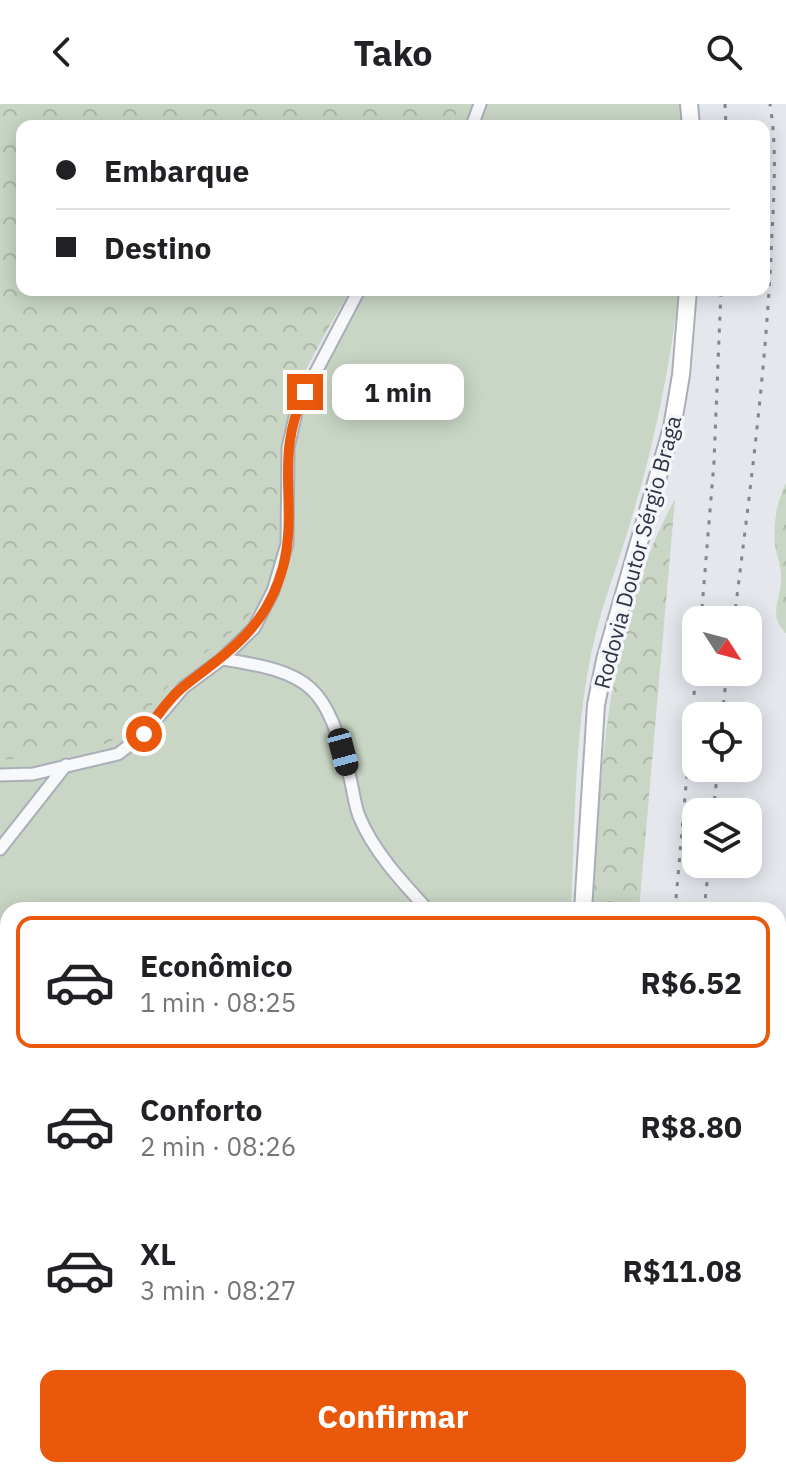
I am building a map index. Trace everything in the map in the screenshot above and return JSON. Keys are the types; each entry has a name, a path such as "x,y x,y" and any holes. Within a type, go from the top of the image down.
{"main road":[{"name":"Rodovia Doutor Sérgio Braga","path":"584,902 596,705 605,660 672,428 688,296"}],"street":[{"path":"0,775 33,774 118,754 132,745 171,699 222,659 254,628 282,568 287,544 286,472 290,430 297,408 356,296"},
{"path":"222,659 254,664 306,682 320,696 336,725 359,816 377,847 421,902"},
{"path":"0,849 67,765"}],"green space":[{"path":"0,104 460,104 453,120 16,120 16,296 347,296 312,359 289,413 281,452 278,550 274,569 259,602 238,626 188,666 118,737 95,748 68,754 0,760"},
{"path":"460,104 682,104 683,120 453,120"},
{"path":"347,296 678,296 656,428 629,528 601,614 586,682 576,780 571,902 0,902 0,760 51,756 103,745 131,728 178,675 236,627 282,502 280,468 290,407"},
{"path":"786,483 786,633 780,626 776,612 781,575 775,536 776,513"},
{"path":"675,499 640,902 592,902 611,700 634,597 652,547"}],"railway":[{"path":"725,104 726,120"},
{"path":"770,104 774,180 770,261"},
{"path":"702,606 714,462 721,296"},
{"path":"736,606 756,438 768,296"},
{"path":"676,902 695,686"},
{"path":"724,702 725,686"},
{"path":"715,798 716,782"},
{"path":"705,902 707,878"}],"route":[{"path":"144,734 171,699 222,659 254,628 265,609 282,568 287,544 286,472 290,430 305,392"}]}
